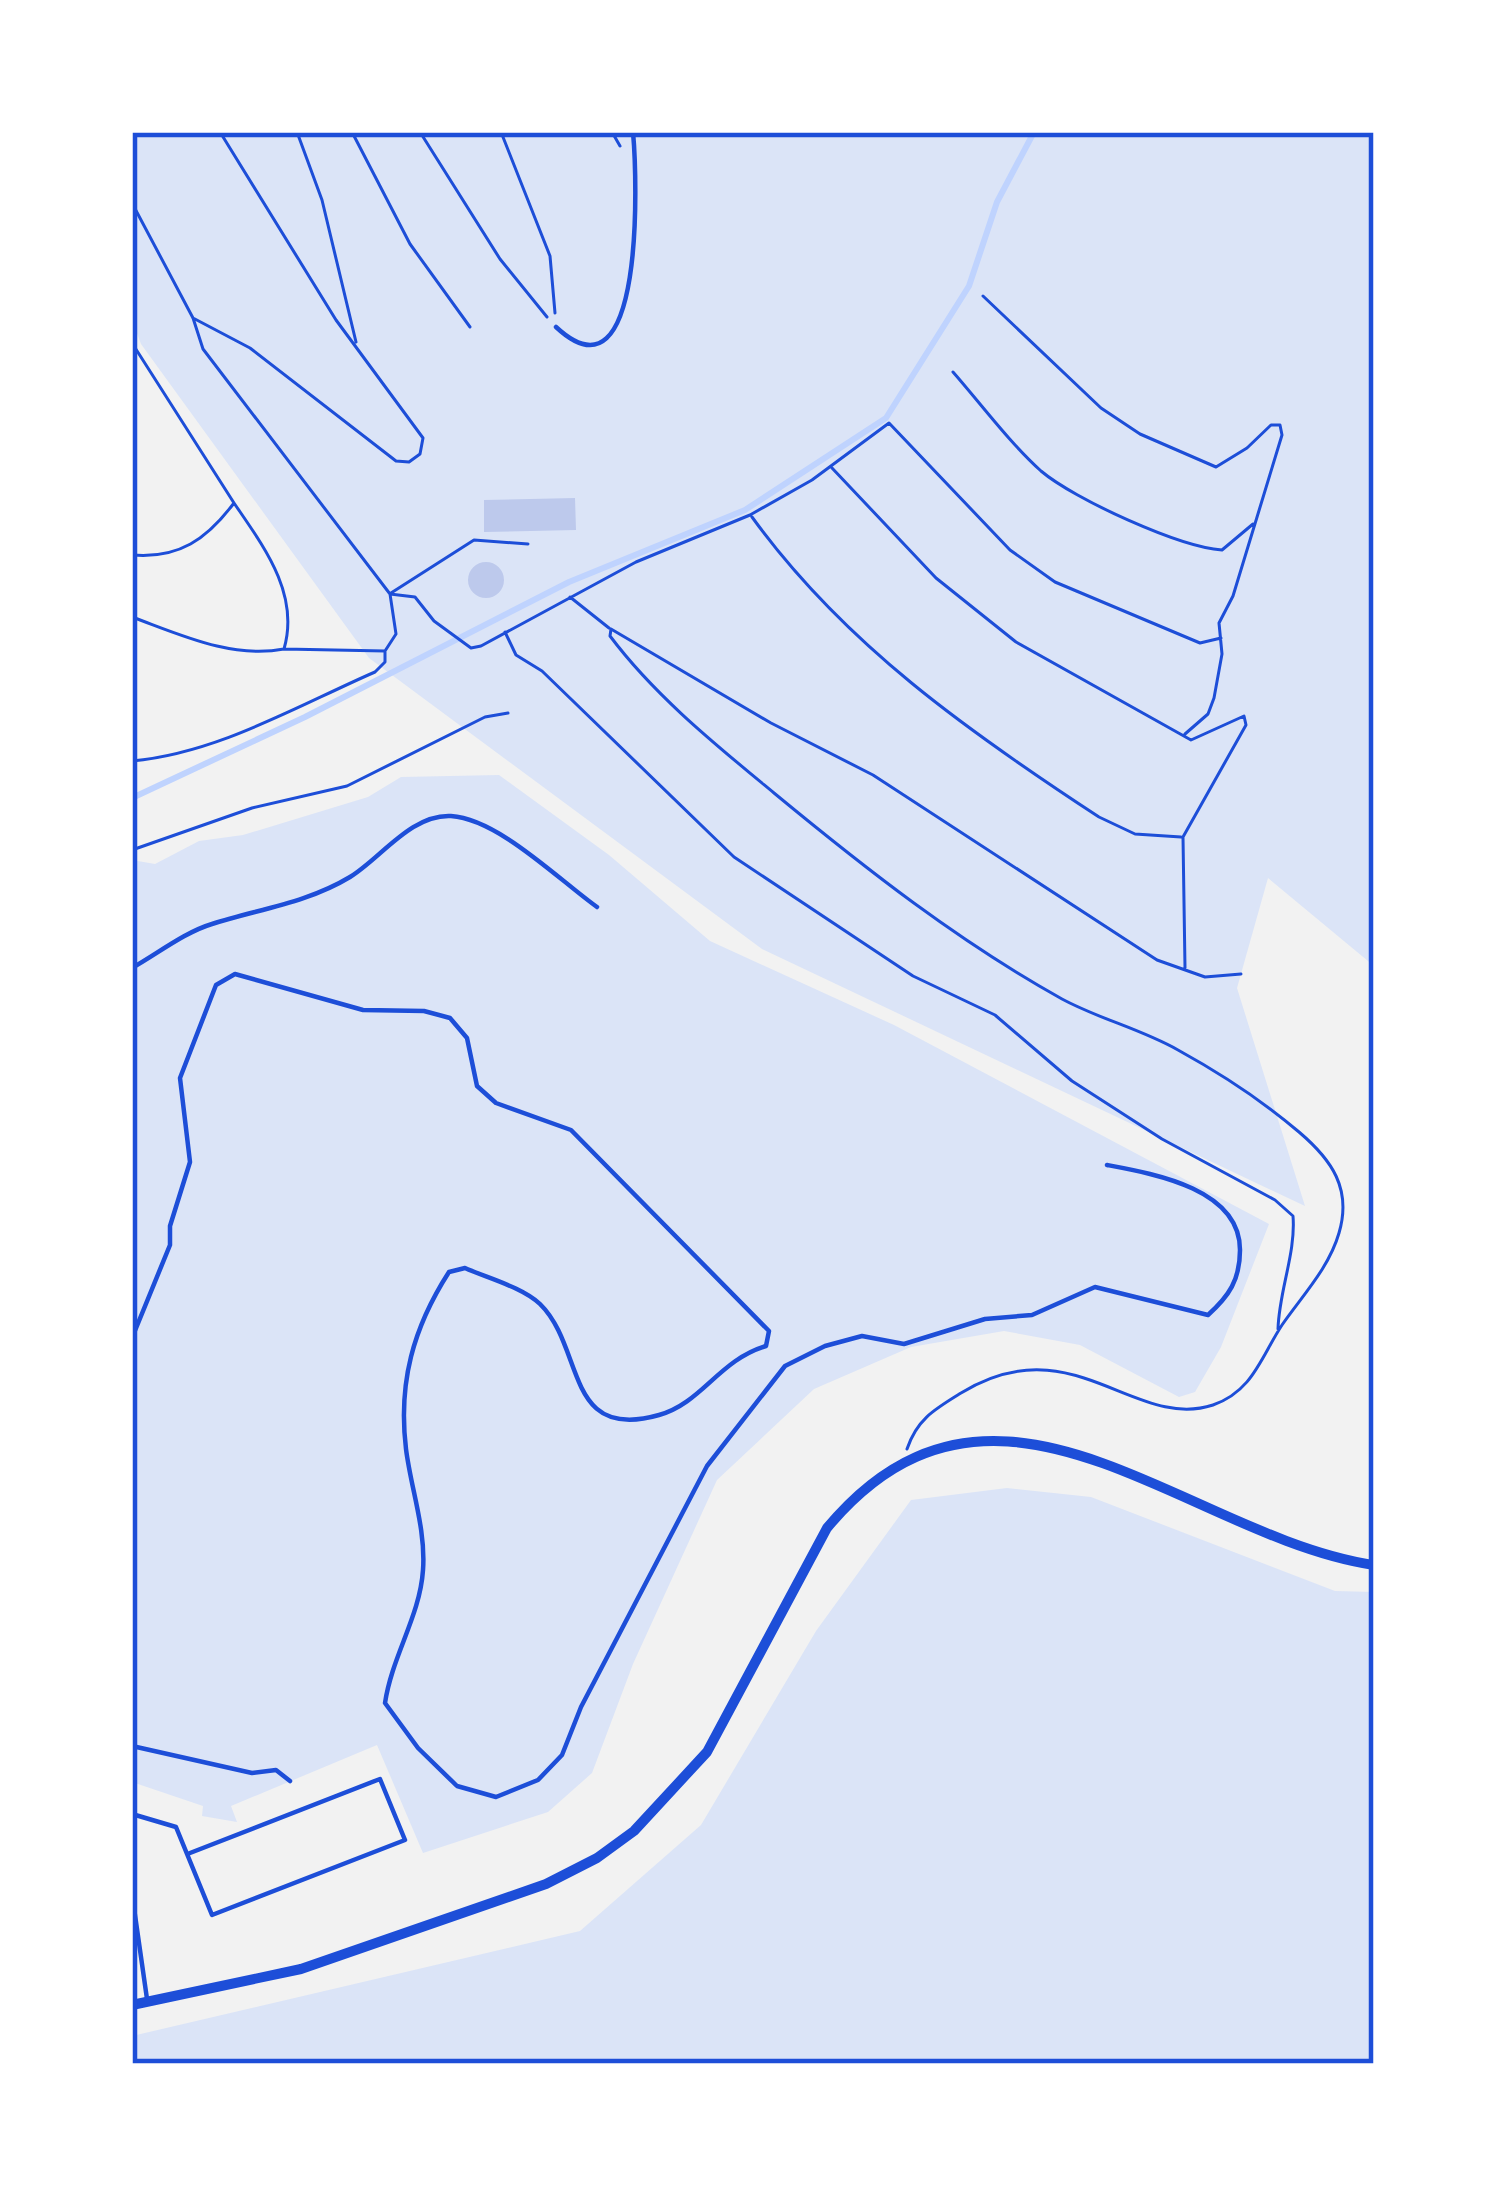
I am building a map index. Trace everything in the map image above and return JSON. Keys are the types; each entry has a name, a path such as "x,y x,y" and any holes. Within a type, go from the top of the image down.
{"street":[{"path":"132,2005 301,1969 546,1884 597,1858 634,1831 707,1752 827,1528 854,1496 902,1465 969,1443 1058,1446 1313,1552 1374,1565"}],"lane":[{"path":"556,327 574,343 592,348 605,344 617,326 638,206 633,132"},
{"path":"132,968 206,925 269,911 326,889 352,876 409,830 446,815 496,830 596,907"},
{"path":"132,1338 170,1245 170,1226 190,1162 180,1078 216,985 235,974 362,1010 424,1011 450,1018 467,1038 476,1086 496,1103 571,1130 769,1331 766,1346 736,1355 697,1394 660,1415 626,1418 599,1414 585,1398 540,1304 465,1268 449,1272 440,1285 411,1347 404,1387 406,1449 424,1565 419,1600 391,1662 385,1703 418,1748 457,1786 496,1797 538,1780 562,1755 590,1690 707,1466 744,1411 785,1366 825,1346 862,1336 904,1344 985,1319 1032,1315 1095,1287 1208,1315 1231,1294 1240,1263 1240,1234 1231,1216 1206,1196 1145,1172 1107,1165"},
{"path":"132,1746 252,1773 276,1770 290,1781"},
{"path":"132,1814 176,1827 212,1915 405,1840 380,1779 190,1853"},
{"path":"132,1894 147,2004"}],"path":[{"path":"193,318 250,348 379,449 409,462 420,454 423,438 336,320 220,132"},
{"path":"297,132 322,200 356,344"},
{"path":"352,132 410,244 470,327"},
{"path":"420,132 500,260 556,327"},
{"path":"501,132 550,256 556,327"},
{"path":"132,203 193,318 203,349 389,594 396,634 385,652 385,662 375,672 202,747 132,761"},
{"path":"983,296 1101,408 1159,442 1216,466 1271,425 1280,425 1282,434 1220,623 1214,698 1208,714 1184,735"},
{"path":"132,343 265,548 285,593 291,624 284,649"},
{"path":"952,372 1042,472 1080,494 1197,548 1222,550 1254,523"},
{"path":"389,594 415,597 471,648 636,562 750,515 889,423 1010,550 1055,582 1200,643 1221,638"},
{"path":"830,466 936,578 1016,642 1184,735 1204,738 1244,716 1246,725 1183,837 1185,970"},
{"path":"132,555 161,557 210,536 234,503"},
{"path":"750,515 812,590 894,673 1099,817 1135,834 1183,837"},
{"path":"389,594 474,540 528,544"},
{"path":"570,597 611,629 771,723 873,775 1013,872 1157,960 1205,977 1241,974"},
{"path":"132,617 216,647 261,653 284,649 385,652"},
{"path":"611,629 610,636 631,664 718,747 965,943 1067,1002 1178,1050 1298,1131 1332,1166 1345,1190 1340,1231 1326,1262 1278,1331 1258,1372 1235,1394 1189,1410 1099,1380 1037,1368 990,1375 914,1427 902,1465"},
{"path":"505,632 516,655 542,671 734,857 913,976 995,1015 1072,1081 1162,1139 1275,1200 1293,1216 1294,1231 1279,1291 1278,1331"},
{"path":"132,850 252,808 347,786 470,724 508,713"}],"shaded area":[{"path":"132,132 1374,132 1374,966 1268,878 1237,988 1305,1206 762,949 369,658 141,344 132,320"},
{"path":"499,775 609,855 710,941 894,1025 1269,1224 1221,1347 1195,1392 1179,1397 1080,1345 1004,1331 911,1347 814,1389 717,1480 633,1664 592,1773 548,1812 423,1853 377,1745 231,1806 237,1822 202,1816 203,1806 132,1782 132,860 155,864 199,841 243,835 368,797 401,777"},
{"path":"1007,1488 1091,1497 1335,1591 1374,1592 1374,2064 132,2064 132,2036 580,1931 701,1825 816,1631 911,1500"}],"building":[{"path":"575,498 576,530 484,532 484,500"},
{"path":"486,562 499,567 504,580 499,593 486,598 473,593 468,580 473,567"}],"waterway":[{"path":"132,798 305,717 569,582 745,510 886,418 969,286 997,202 1034,132"}]}
